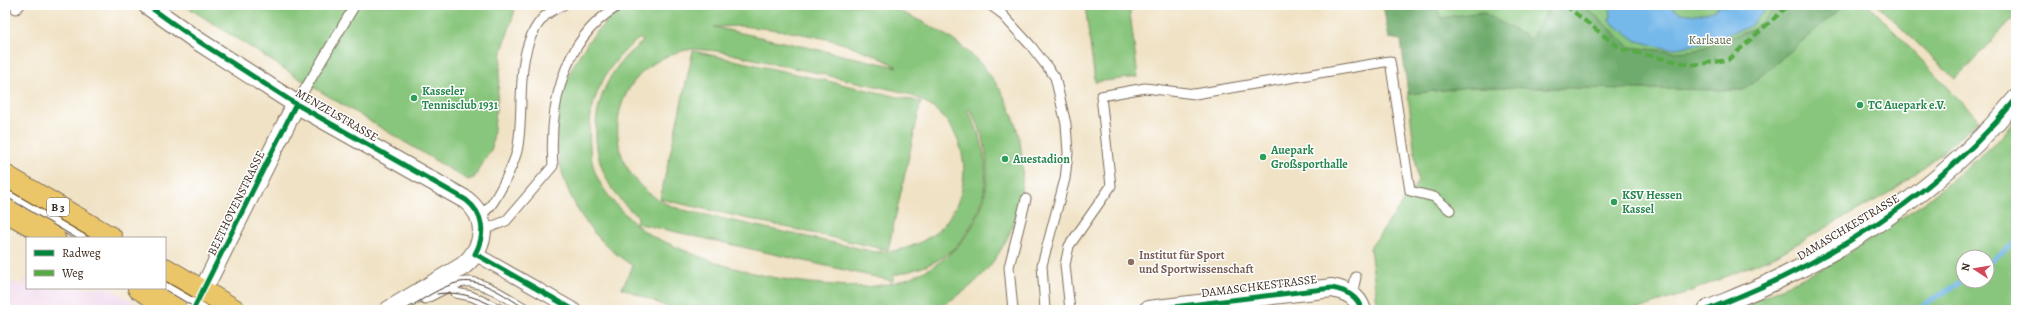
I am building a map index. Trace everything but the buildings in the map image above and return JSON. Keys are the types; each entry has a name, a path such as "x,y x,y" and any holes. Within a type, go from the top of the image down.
{"main road":[{"name":"B 3","path":"5,176 63,227"},
{"name":"B 3","path":"5,210 63,227 107,237"},
{"path":"166,271 195,305"},
{"path":"141,289 195,305 234,310"}],"street":[{"name":"MENZELSTRASSE","path":"147,5 195,39 296,104 466,200 481,223"},
{"name":"DAMASCHKESTRASSE","path":"1707,310 1784,277 1843,245 1900,208 1960,160 1982,139 2016,99"},
{"name":"BEETHOVENSTRASSE","path":"195,305 296,104"},
{"path":"389,310 443,289 463,266 477,255 481,241 481,223"},
{"path":"477,255 574,310"},
{"name":"DAMASCHKESTRASSE","path":"1148,310 1321,288 1332,288 1352,295"},
{"path":"1352,295 1359,302 1362,310"}],"lane":[{"path":"296,104 355,5"},
{"path":"481,223 514,161 517,150 522,82 531,40 536,27 543,18 563,5"},
{"path":"990,5 1000,12 1031,46 1055,77 1066,124 1068,153 1065,179 1042,265 1045,310"},
{"path":"481,223 506,221 553,166 552,132 554,115 565,69 588,31 615,8"},
{"path":"1070,310 1065,265 1069,246 1111,186 1102,96 1146,88 1195,94 1390,62 1410,191 1434,197 1450,210"},
{"path":"5,192 80,237"},
{"path":"1013,310 1009,267 1026,199"},
{"path":"58,237 63,227"},
{"path":"1352,295 1356,277"},
{"path":"404,310 443,289 468,282 477,283 488,287 528,310"},
{"path":"166,287 195,305"},
{"path":"443,289 471,296 501,310"}],"shaded area":[{"path":"5,278 21,286 26,278 26,289 112,289 146,310 5,310"}],"green space":[{"name":"Kasseler Tennisclub 1931","path":"184,5 508,5 515,10 502,51 492,148 474,178 468,180 308,84"},
{"name":"Auestadion","path":"623,5 885,5 926,24 953,40 976,59 986,70 1003,95 1015,122 1021,151 1022,180 1018,208 1008,236 993,261 973,284 932,310 675,310 622,288 633,266 601,240 578,209 563,175 557,139 560,103 573,68 594,35 624,7","holes":["741,26 822,38 861,49 897,67 714,27","640,38 643,42 623,59 609,80 599,104 596,128 598,153 605,176 619,198 638,216 636,223 893,281 894,275 931,264 944,257 964,237 976,216 982,201 986,170 980,139 975,124 967,110 969,109 981,132 987,172 984,199 972,227 962,241 951,253 938,263 909,278 870,287 793,281 772,277 730,267 709,260 689,253 656,238 647,233 620,210 599,181 591,157 590,131 591,115 594,103 602,82 608,72 631,45","692,49 718,51 898,91 930,106 951,128 962,154 963,182 955,209 937,231 911,246 876,252 683,210 653,196 632,176 621,152 618,125 624,100 638,77 661,59"]},
{"path":"1085,5 1129,5 1138,77 1095,82"},
{"path":"1383,5 1436,5 1441,18 1482,12 1531,39 1550,5 1584,5 1630,47 1676,52 1696,50 1754,29 1778,5 1845,5 1744,90 1469,87 1408,94 1401,40 1389,38"},
{"name":"Karlsaue","path":"1427,5 1832,5 1718,77 1445,52"},
{"name":"KSV Hessen Kassel","path":"1845,5 1869,5 1979,120 1937,157 1892,191 1777,255 1682,295 1635,310 1378,310 1370,248 1418,182 1408,94 1469,87 1744,90"},
{"path":"1877,5 2016,5 2016,15 1955,79"},
{"path":"693,51 921,102 888,250 660,199"},
{"path":"2016,120 2016,310 1735,310 1830,265 1924,203 1995,144"}],"water":[{"path":"1610,5 1667,5 1681,13 1697,15 1713,11 1721,5 1770,5 1749,27 1695,45 1669,49 1637,41 1609,21 1611,16"}],"waterway":[{"path":"1995,258 2016,242"},
{"path":"1915,310 1955,286"}],"tram line":[{"path":"5,188 89,237"},
{"path":"5,196 74,237"},
{"path":"166,282 215,310"},
{"path":"404,310 431,294 460,282 478,283 487,286 528,310"},
{"path":"164,289 199,310"},
{"path":"437,294 462,294 486,302 501,310"}],"marked path":[{"path":"1565,5 1621,49 1691,65 1728,60 1789,5"}],"cycle path":[{"path":"147,5 195,39 296,104 466,200 477,212 480,218 482,232 479,247 475,254"},
{"path":"1707,310 1756,290 1785,276 1850,241 1880,221 1910,200 1966,153 1992,127 2016,99"},
{"path":"193,310 296,104"},
{"path":"479,256 574,310"},
{"path":"1148,310 1332,288 1350,294 1354,297 1362,310"}],"place":[{"name":"Kasseler Tennisclub 1931","path":"414,98"},
{"name":"TC Auepark e.V.","path":"1860,105"},
{"name":"Auepark Großsporthalle","path":"1263,157"},
{"name":"Auestadion","path":"1005,159"},
{"name":"KSV Hessen Kassel","path":"1614,202"},
{"name":"Institut für Sport und Sportwissenschaft","path":"1131,262"}]}
